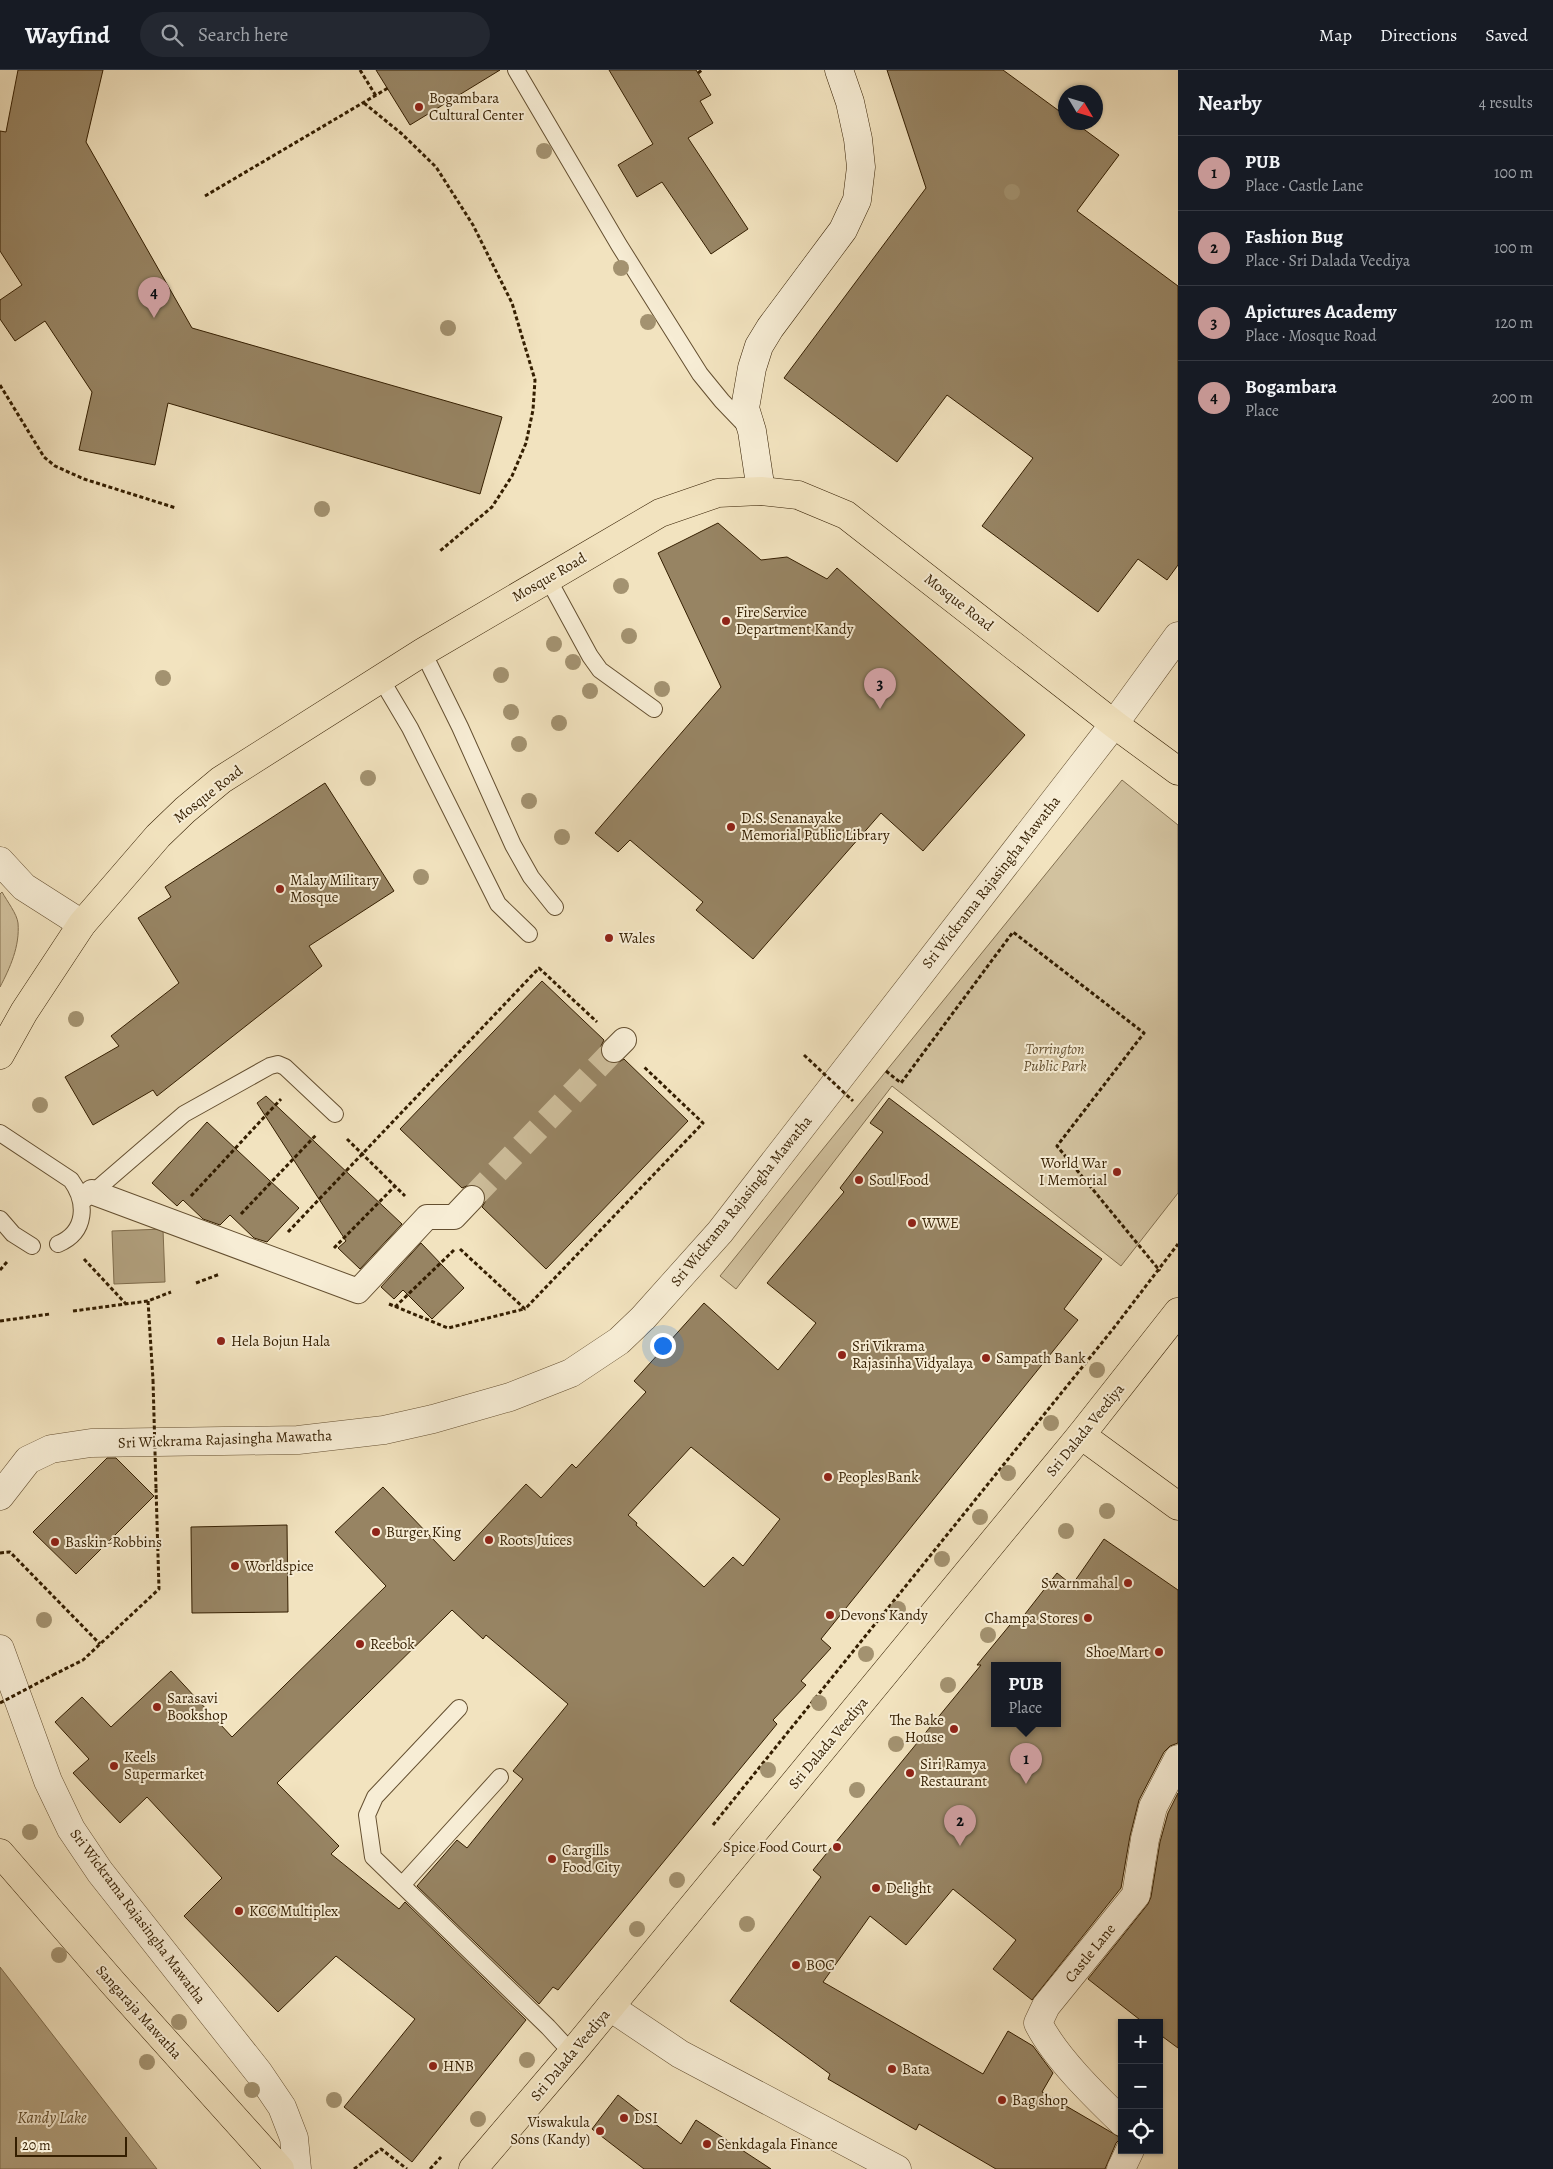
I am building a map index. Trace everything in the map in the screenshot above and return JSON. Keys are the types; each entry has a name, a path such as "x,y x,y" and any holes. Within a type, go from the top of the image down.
{"main road":[{"name":"Mosque Road","path":"0,1054 24,1012 82,924 158,836 221,780 423,652 547,577 660,513 718,493 761,491 798,495 846,515 1114,724 1178,771"},
{"name":"Sri Dalada Veediya","path":"473,2169 572,2053 1081,1436 1178,1312"},
{"path":"1081,1436 1178,1506"},
{"name":"Sangaraja Mawatha","path":"0,1853 113,1983 280,2169"}],"street":[{"path":"761,491 752,431 745,408 752,368 759,346 770,328 843,230 857,200 861,167 858,138 850,102 838,70"},
{"name":"Sri Wickrama Rajasingha Mawatha","path":"0,1496 28,1460 51,1449 91,1443 298,1440 384,1430 433,1419 510,1397 572,1373 619,1341 649,1312 720,1232 1114,724 1178,636"},
{"path":"0,862 24,887 82,924"},
{"path":"87,1197 168,1221 358,1291 427,1217 454,1217 472,1198"},
{"name":"Sri Wickrama Rajasingha Mawatha","path":"0,1649 48,1781 71,1829 100,1872 259,2073 282,2107 294,2138 297,2169"},
{"name":"Castle Lane","path":"1118,2118 1046,2039 1038,2023 1046,2006 1136,1895 1144,1839 1153,1807 1178,1759"},
{"path":"610,2007 680,2054 897,2169"},
{"path":"1121,2169 1128,2154"}],"lane":[{"path":"516,70 619,245 700,374 722,401 752,431"},
{"path":"547,577 590,656 600,670 654,709"},
{"path":"423,652 460,727 513,845 531,877 554,907"},
{"path":"381,679 410,728 498,904 529,934"},
{"path":"62,1242 78,1226 87,1197 184,1114 270,1066 278,1064 285,1067 335,1114"},
{"path":"0,1133 71,1180 78,1190 87,1197"},
{"path":"0,1219 13,1234 24,1243 32,1246"},
{"path":"459,1708 375,1797 367,1815 373,1857 548,2026 572,2053"},
{"path":"402,1885 500,1777"}],"path":[{"path":"360,70 376,96"},
{"path":"698,73 702,70"},
{"path":"204,196 388,88"},
{"path":"364,103 402,134 436,166 473,225 512,303 535,380 533,410 526,443 512,476 492,507 440,552"},
{"path":"0,385 44,457 55,466 84,479 176,508"},
{"path":"883,1069 901,1083 1013,932 1144,1033 1057,1146 1160,1271"},
{"path":"264,1257 539,968 703,1123 525,1309 448,1328 395,1307 457,1246 525,1309"},
{"path":"804,1055 853,1101 859,1094"},
{"path":"168,1221 299,1081"},
{"path":"216,1240 316,1135"},
{"path":"362,1155 427,1217"},
{"path":"310,1273 394,1186"},
{"path":"62,1242 126,1304"},
{"path":"709,1830 1160,1271 1178,1244"},
{"path":"73,1312 148,1301 171,1292"},
{"path":"0,1703 83,1660 159,1589 153,1380 148,1301"},
{"path":"0,1321 50,1314"},
{"path":"0,1553 10,1552 100,1644"},
{"path":"354,2169 381,2150 407,2169"},
{"path":"430,2169 442,2156"}],"green space":[{"name":"Torrington Public Park","path":"1122,780 1178,825 1178,1193 1121,1266 892,1086 736,1289 720,1276"},
{"path":"2,892 16,916 18,932 14,956 0,987 0,894"}],"water":[{"path":"163,1229 165,1282 114,1284 112,1231"},
{"name":"Kandy Lake","path":"0,1967 157,2169 0,2169"}],"building":[{"path":"18,70 103,70 86,142 192,328 502,417 480,494 168,403 155,465 79,450 92,392 45,321 15,341 0,319 0,300 22,285 0,251 0,131 6,132"},
{"name":"Bogambara Cultural Center","path":"376,70 500,70 410,125"},
{"path":"609,70 696,70 711,95 700,101 713,123 688,138 748,229 711,254 662,182 637,197 618,165 653,144"},
{"path":"887,70 1003,70 1058,110 1058,130 1085,130 1119,155 1077,211 1178,286 1178,565 1167,580 1138,559 1098,612 982,526 1033,458 947,395 897,462 784,378 926,188"},
{"path":"718,523 761,560 787,557 827,579 837,568 1025,735 923,851 881,813 753,959 696,910 703,902 630,840 618,852 595,833 721,687 658,553"},
{"name":"Malay Military Mosque","path":"325,783 394,891 309,946 322,966 157,1096 153,1090 93,1125 65,1077 119,1046 111,1036 179,983 138,918 171,897 165,887"},
{"path":"542,981 604,1040 601,1046 601,1053 605,1060 610,1063 617,1063 624,1059 688,1121 546,1269 482,1207 485,1202 485,1195 481,1188 469,1185 462,1188 400,1129"},
{"path":"266,1096 402,1224 360,1269 338,1248 346,1241 257,1103"},
{"path":"889,1098 1102,1259 1064,1309 1078,1320 821,1639 831,1648 801,1681 806,1685 773,1720 777,1724 558,1990 553,1987 539,2004 417,1886 457,1840 467,1848 523,1779 513,1771 568,1704 486,1635 483,1639 452,1610 277,1783 339,1846 331,1854 399,1909 405,1902 526,2020 412,2162 344,2107 415,2019 336,1956 278,2012 184,1916 222,1878 147,1797 120,1823 73,1773 89,1759 55,1722 82,1697 111,1727 171,1671 232,1737 386,1586 335,1532 383,1487 454,1561 526,1484 541,1498 572,1464 576,1468 646,1392 634,1381 704,1303 778,1370 816,1323 767,1283 844,1192 840,1188 883,1132 870,1123","holes":["691,1447 780,1519 743,1566 733,1557 704,1587 636,1525 637,1523 628,1515"]},
{"path":"207,1122 299,1208 267,1242 254,1238 230,1215 220,1225 203,1219 183,1200 177,1206 152,1183"},
{"path":"421,1243 464,1288 432,1319 403,1290 394,1299 381,1287"},
{"path":"107,1458 116,1458 154,1496 76,1574 33,1532"},
{"path":"287,1525 288,1612 192,1613 191,1527"},
{"path":"1104,1539 1178,1590 1178,1743 1170,1746 1164,1752 1139,1800 1130,1836 1121,1888 1032,2000 993,1969 1016,1940 953,1889 906,1945 870,1916 823,1982 983,2074 1008,2031 1033,2046 1053,2073 1042,2092 1118,2136 1118,2141 1105,2169 996,2169 919,2124 916,2130 828,2079 830,2074 730,2001 821,1877 813,1870 981,1665 977,1665 1014,1620 1018,1623 1057,1573 1072,1585"},
{"path":"1178,1793 1178,2048 1163,2037 1163,2019 1139,2019 1088,1979 1148,1904 1151,1897 1160,1842 1168,1813"},
{"path":"618,2095 681,2144 696,2120 771,2169 644,2169 592,2129"}],"tunnel":[{"path":"472,1198 614,1050"}],"place":[{"name":"Bogambara Cultural Center","path":"419,107"},
{"name":"Bogambara","path":"154,318"},
{"name":"Fire Service Department Kandy","path":"726,621"},
{"name":"Apictures Academy","path":"880,709"},
{"name":"D.S. Senanayake Memorial Public Library","path":"731,827"},
{"name":"Malay Military Mosque","path":"280,889"},
{"name":"Wales","path":"609,938"},
{"name":"World War I Memorial","path":"1117,1172"},
{"name":"Soul Food","path":"859,1180"},
{"name":"WWE","path":"912,1223"},
{"name":"Hela Bojun Hala","path":"221,1341"},
{"name":"Sri Vikrama Rajasinha Vidyalaya","path":"842,1355"},
{"name":"Sampath Bank","path":"986,1358"},
{"name":"Peoples Bank","path":"828,1477"},
{"name":"Burger King","path":"376,1532"},
{"name":"Roots Juices","path":"489,1540"},
{"name":"Baskin-Robbins","path":"55,1542"},
{"name":"Worldspice","path":"235,1566"},
{"name":"Swarnmahal","path":"1128,1583"},
{"name":"Devons Kandy","path":"830,1615"},
{"name":"Champa Stores","path":"1088,1618"},
{"name":"Reebok","path":"360,1644"},
{"name":"Shoe Mart","path":"1159,1652"},
{"name":"Sarasavi Bookshop","path":"157,1707"},
{"name":"The Bake House","path":"954,1729"},
{"name":"Keels Supermarket","path":"114,1766"},
{"name":"Siri Ramya Restaurant","path":"910,1773"},
{"name":"PUB","path":"1026,1784"},
{"name":"Fashion Bug","path":"960,1846"},
{"name":"Spice Food Court","path":"837,1847"},
{"name":"Cargills Food City","path":"552,1859"},
{"name":"Delight","path":"876,1888"},
{"name":"KCC Multiplex","path":"239,1911"},
{"name":"BOC","path":"796,1965"},
{"name":"HNB","path":"433,2066"},
{"name":"Bata","path":"892,2069"},
{"name":"Bag shop","path":"1002,2100"},
{"name":"DSI","path":"624,2118"},
{"name":"Viswakula Sons (Kandy)","path":"600,2131"},
{"name":"Senkdagala Finance","path":"707,2144"}]}
